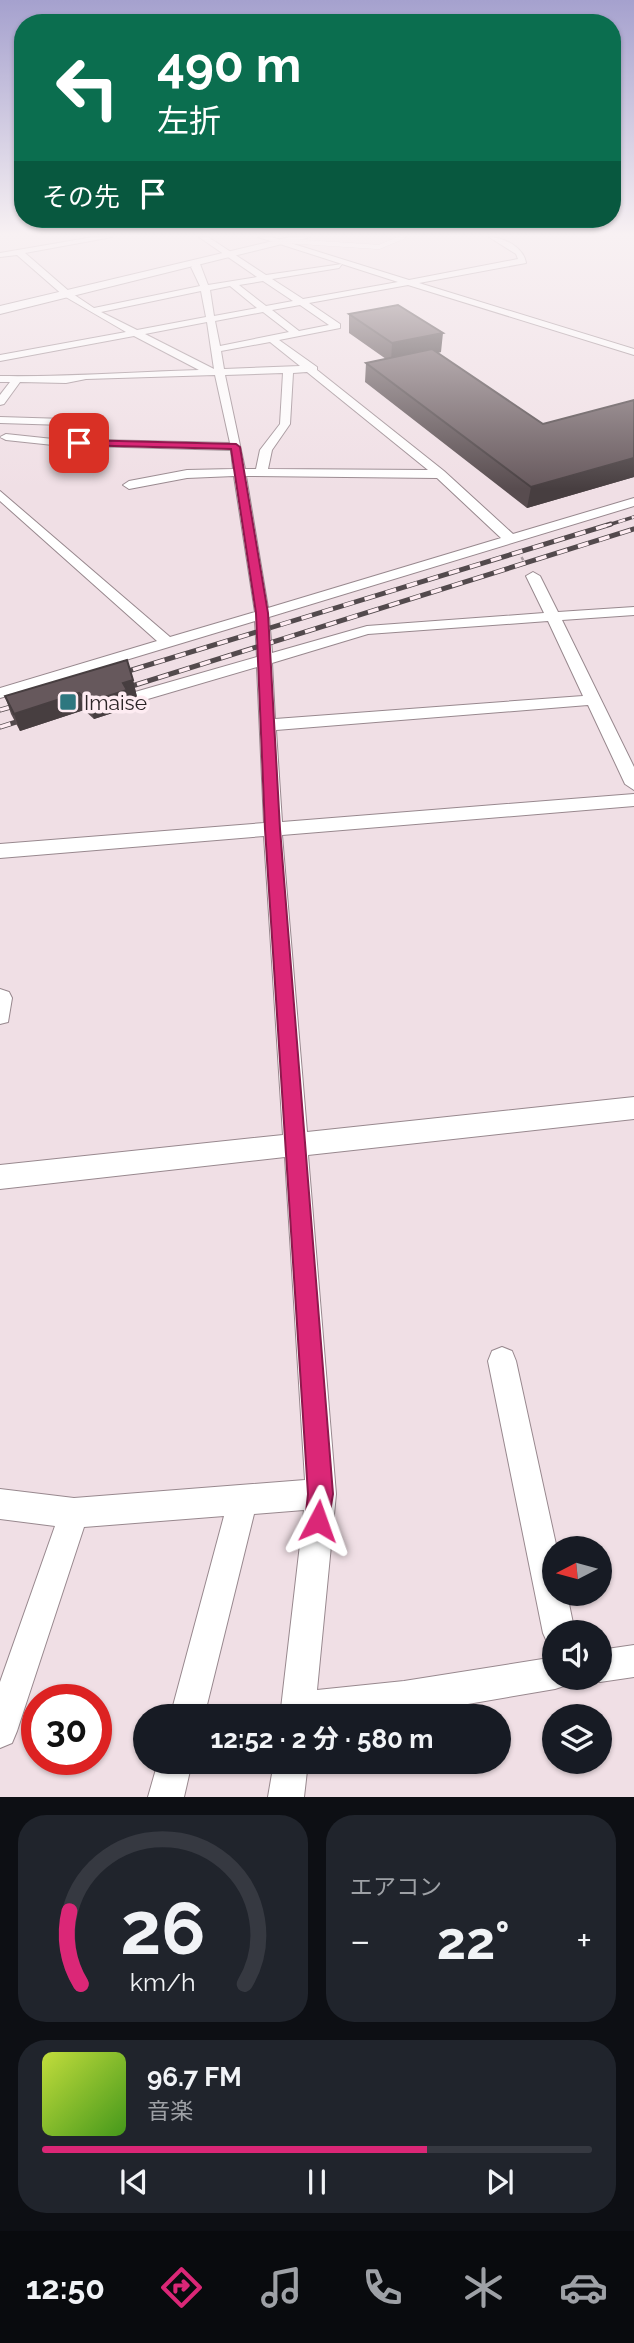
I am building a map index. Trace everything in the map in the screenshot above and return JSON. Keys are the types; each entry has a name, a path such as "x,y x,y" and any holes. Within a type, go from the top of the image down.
{"street":[{"path":"112,321 216,371"},
{"path":"0,358 197,321"},
{"path":"212,321 218,349 216,371 236,447 262,613 272,829 321,1494 298,1704"},
{"path":"279,321 297,334"},
{"path":"218,349 337,326 330,321"},
{"path":"533,321 634,352"},
{"path":"272,339 313,369 440,474 511,540"},
{"path":"0,379 66,380 86,376 313,369"},
{"path":"261,472 266,450 285,424 288,370"},
{"path":"0,402 17,380"},
{"path":"0,421 97,423"},
{"path":"6,437 53,442 236,447"},
{"path":"129,485 187,474 239,472 440,474"},
{"path":"0,495 167,642"},
{"path":"0,693 634,502"},
{"path":"533,576 634,784"},
{"path":"141,696 367,630 634,611"},
{"path":"268,725 593,699"},
{"path":"0,851 634,800"},
{"path":"0,998 0,1015"},
{"path":"0,1177 634,1108"},
{"path":"502,1361 556,1620"},
{"path":"0,1504 74,1513 321,1494"},
{"path":"190,1704 243,1500"},
{"path":"0,1731 74,1513"},
{"path":"612,1664 634,1661"},
{"path":"358,1704 542,1675"},
{"path":"166,1797 172,1774"},
{"path":"286,1797 289,1774"}],"path":[{"path":"511,540 533,576"}],"building":[{"path":"359,321 423,321 443,333 392,343"},
{"path":"432,349 543,424 634,400 634,458 531,487 366,363"},
{"path":"127,660 133,680 123,683 127,690 89,702 79,693 14,714 5,696"}],"railway":[{"path":"605,526 634,517"},
{"path":"112,676 611,524"},
{"path":"116,691 634,529"},
{"path":"0,710 28,702"},
{"path":"0,727 32,717"}],"place":[{"name":"Imaise","path":"68,702"}],"route":[{"path":"79,443 236,447 262,613 272,829 321,1494 318,1521"}]}
